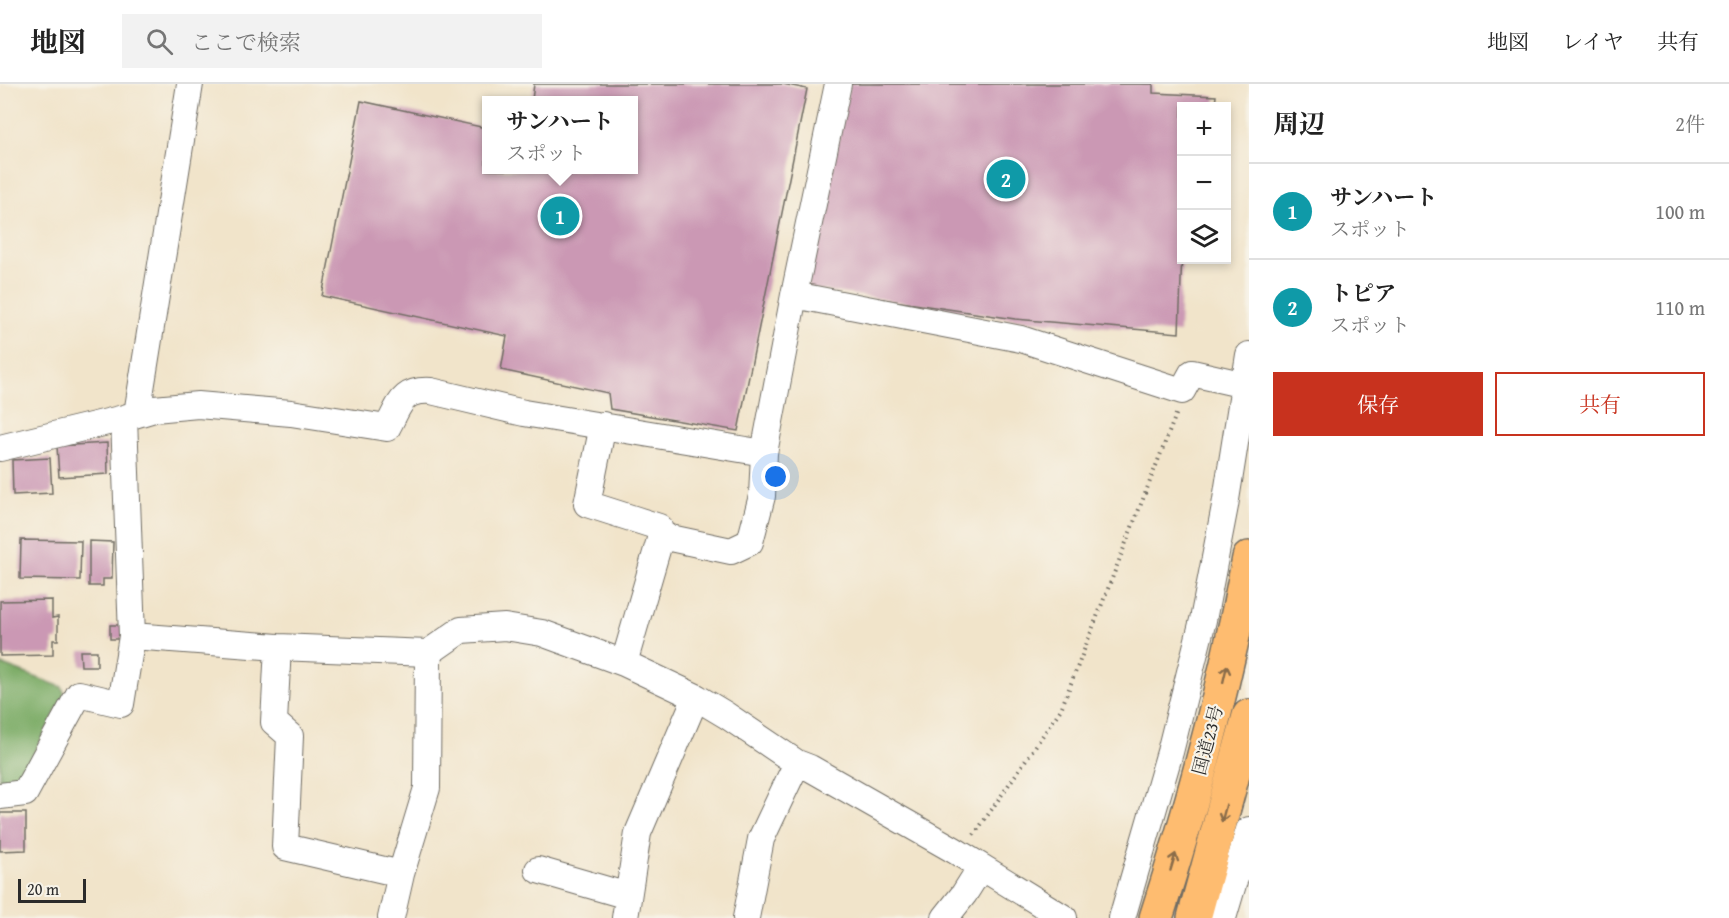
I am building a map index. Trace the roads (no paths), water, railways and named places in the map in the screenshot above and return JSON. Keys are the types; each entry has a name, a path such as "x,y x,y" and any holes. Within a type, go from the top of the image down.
{"highway":[{"name":"国道23号","path":"1155,918 1189,811 1217,707 1249,558"},
{"name":"国道23号","path":"1194,918 1249,716"}],"street":[{"path":"0,796 25,793 79,694 121,704 132,636 131,416 190,84"},
{"path":"662,536 731,551 750,542 762,496 764,453 794,295 838,84"},
{"path":"794,295 1021,339 1182,391 1192,373 1245,385"},
{"path":"1122,918 1170,752 1200,631 1225,506 1249,355"},
{"path":"0,448 131,416 154,408 198,405 291,413 387,428 404,397 418,390 524,412 764,453"},
{"path":"603,425 587,504 659,527 662,536 624,663"},
{"path":"132,636 278,647 428,653 460,630 505,627 542,633 624,663 696,697 797,763 810,768 971,861 1064,918"},
{"path":"278,647 274,722 290,736 285,847 401,874"},
{"path":"391,918 401,874 427,788 428,653"},
{"path":"538,870 626,907 638,833 696,697"},
{"path":"746,918 761,839 797,763"},
{"path":"1223,918 1249,830"},
{"path":"945,918 964,894 971,861"}],"place":[{"name":"トピア","path":"1006,179"},
{"name":"サンハート","path":"560,216"}]}
